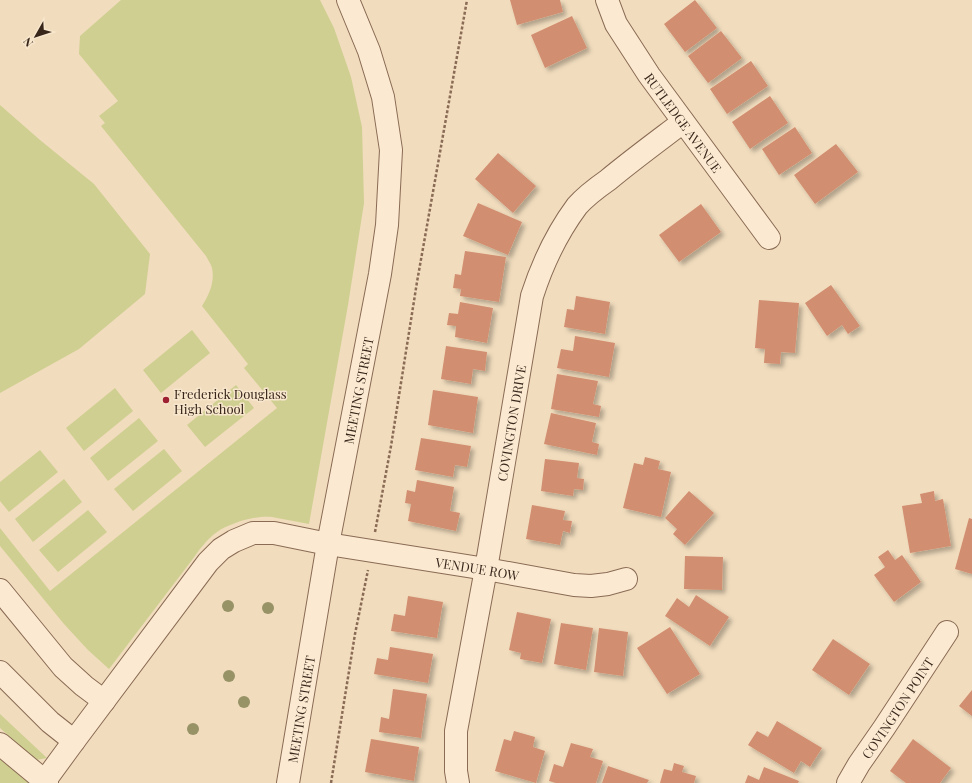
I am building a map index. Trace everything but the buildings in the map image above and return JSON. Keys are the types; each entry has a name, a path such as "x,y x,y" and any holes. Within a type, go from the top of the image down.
{"street":[{"name":"MEETING STREET","path":"288,783 328,544 380,274 387,225 391,150 383,97 369,51 348,0"},
{"name":"RUTLEDGE AVENUE","path":"608,0 616,24 649,75 769,238"},
{"name":"COVINGTON DRIVE","path":"458,783 456,771 456,731 486,569 532,296 541,270 561,230 578,205 625,166 683,122"},
{"name":"VENDUE ROW","path":"46,782 74,741 208,562 221,549 234,541 253,533 274,533 328,544 486,569 574,585 591,586 608,584 626,578"},
{"path":"0,590 63,667 84,686 104,701"},
{"name":"COVINGTON POINT","path":"848,783 859,764 947,632"},
{"path":"0,672 50,722 74,741"},
{"path":"0,744 46,782"}],"path":[{"path":"375,532 391,446 417,282 467,0"},
{"path":"331,783 355,634 369,564"}],"green space":[{"path":"121,0 320,0 334,28 351,77 362,127 364,203 348,305 309,524 272,517 258,517 236,523 217,532 200,549 109,669 88,650 64,624 0,546 0,528 50,591 277,408 244,368 248,364 202,306 209,293 213,278 212,268 206,256 101,126 105,123 99,116 118,101 79,54 80,36"},
{"path":"0,105 94,184 150,254 145,294 79,349 0,393"},
{"path":"192,330 210,353 161,393 143,370"},
{"path":"236,385 254,408 205,447 187,425"},
{"path":"115,388 133,411 84,451 66,428"},
{"path":"139,418 158,441 108,481 90,458"},
{"path":"164,449 182,471 133,511 114,489"},
{"path":"40,450 58,472 9,512 0,501 0,482"},
{"path":"64,479 82,502 33,542 15,519"},
{"path":"88,510 107,532 58,572 39,550"},
{"path":"0,714 47,758 36,760 0,728"},
{"path":"0,759 29,783 0,783"}],"place":[{"name":"Frederick Douglass High School","path":"166,400"}]}
